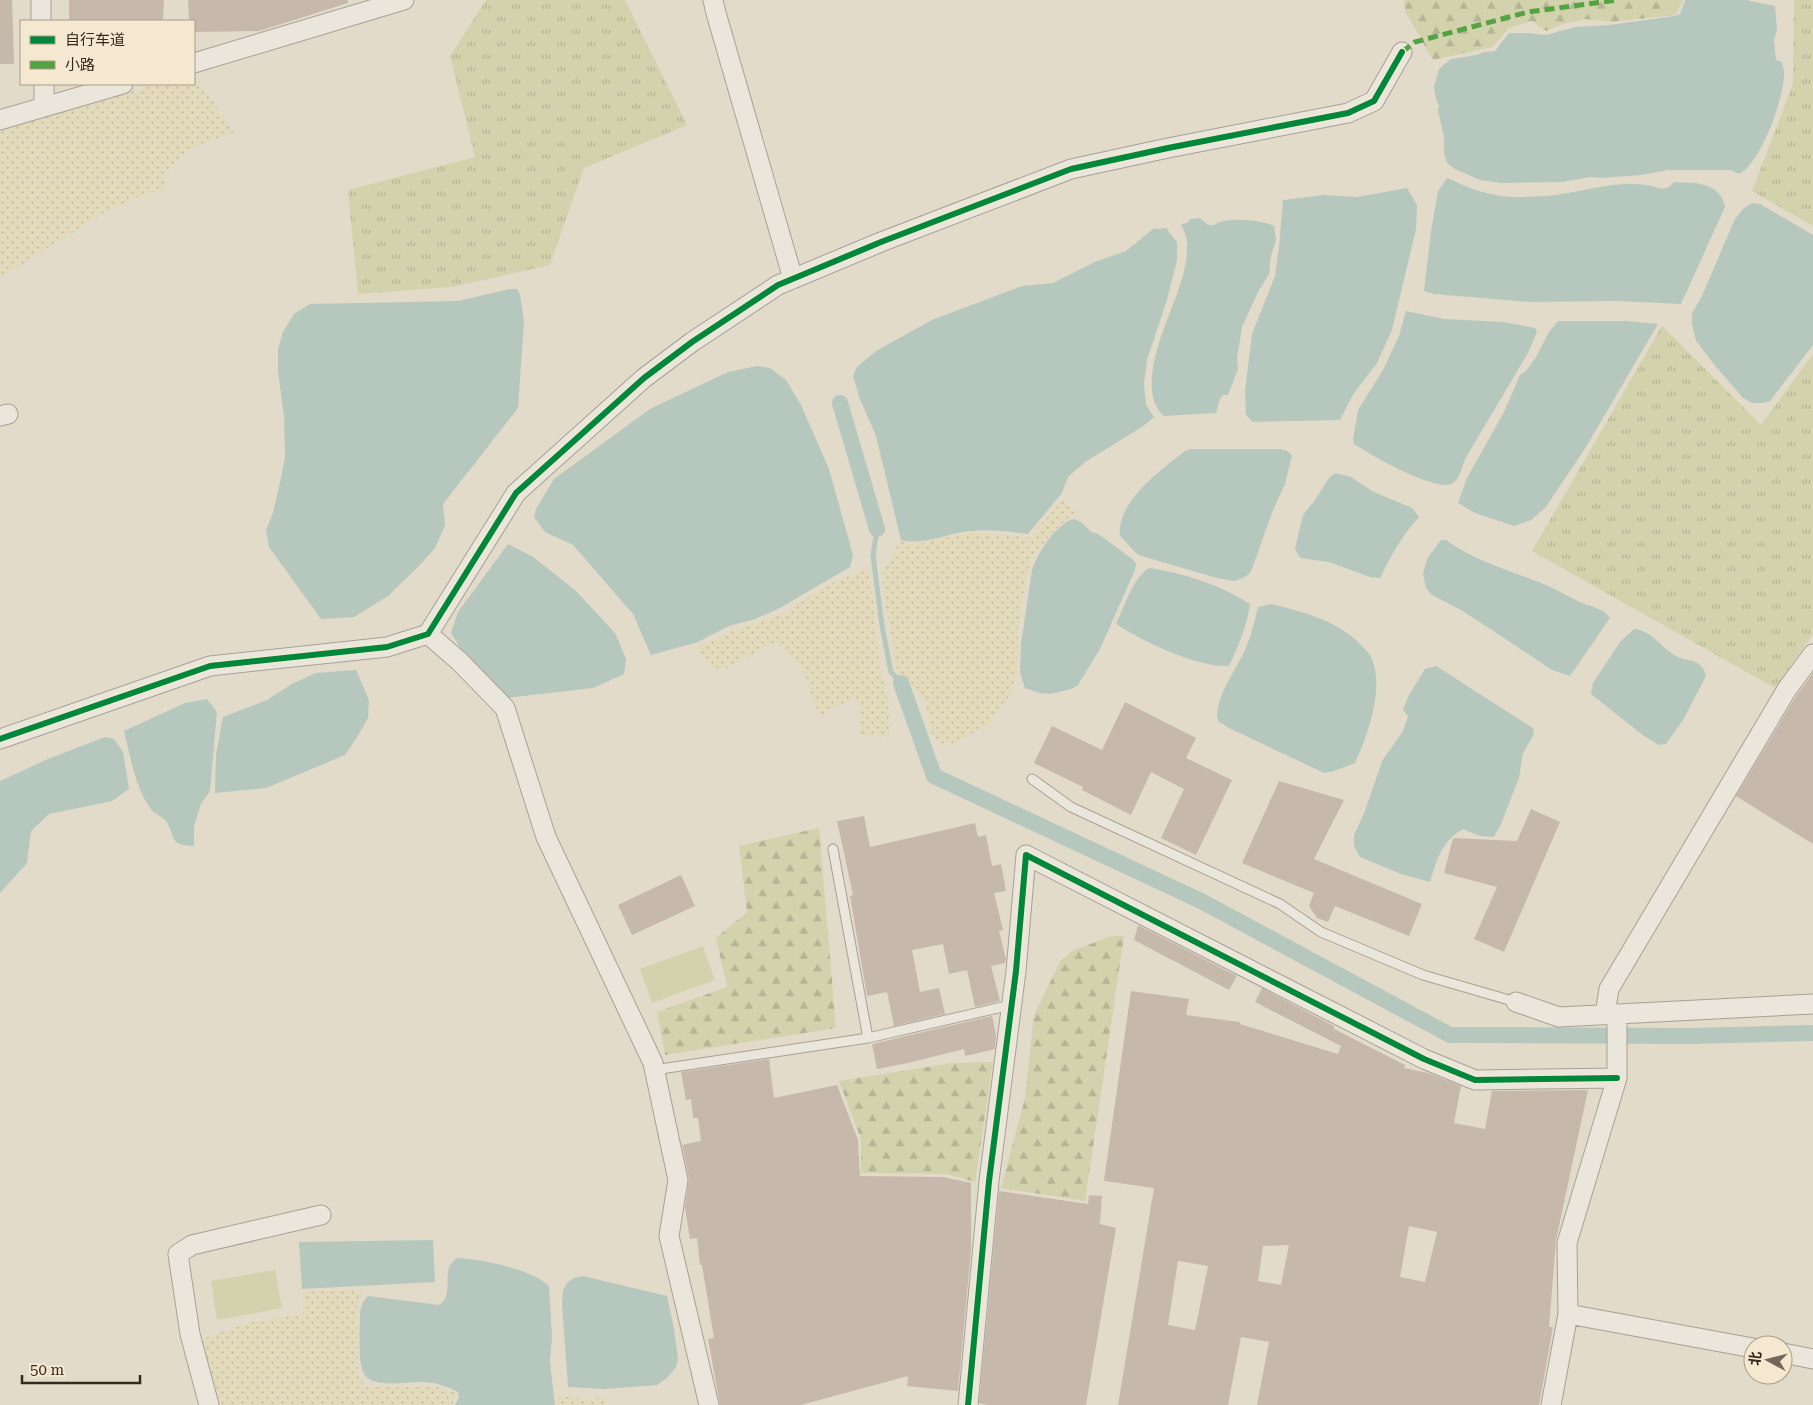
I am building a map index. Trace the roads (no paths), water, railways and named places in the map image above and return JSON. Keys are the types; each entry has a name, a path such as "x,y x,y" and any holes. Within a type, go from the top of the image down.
{"street":[{"path":"41,0 42,20"},
{"path":"195,63 404,0"},
{"path":"714,0 716,13 793,279"},
{"path":"0,739 210,666 388,647 428,634 516,493 644,378 692,342 778,285 881,242 1071,169 1348,113 1374,101 1402,52"},
{"path":"44,85 44,107"},
{"path":"0,120 120,85"},
{"path":"428,634 459,661 505,708 546,837 653,1063 678,1180 669,1236 709,1405"},
{"path":"1551,1405 1568,1314 1567,1243 1617,1078 1617,1056 1609,989 1787,689 1813,654"},
{"path":"968,1405 988,1181 1011,1005 1026,854 1424,1060 1475,1080 1617,1078"},
{"path":"1516,1002 1559,1017 1613,1019 1813,1004"},
{"path":"208,1405 190,1334 178,1254 192,1245 321,1215"},
{"path":"1568,1314 1743,1346"},
{"path":"1793,1355 1813,1359"}],"lane":[{"path":"1032,778 1071,807 1280,904 1321,932 1423,975 1516,1002"},
{"path":"833,849 868,1038"},
{"path":"654,1070 868,1038 1011,1005"}],"waterway":[{"path":"840,403 877,529"},
{"path":"877,529 873,555 882,626 891,672 901,683"},
{"path":"901,683 934,776 1201,901 1450,1035 1691,1036 1813,1033"}]}
